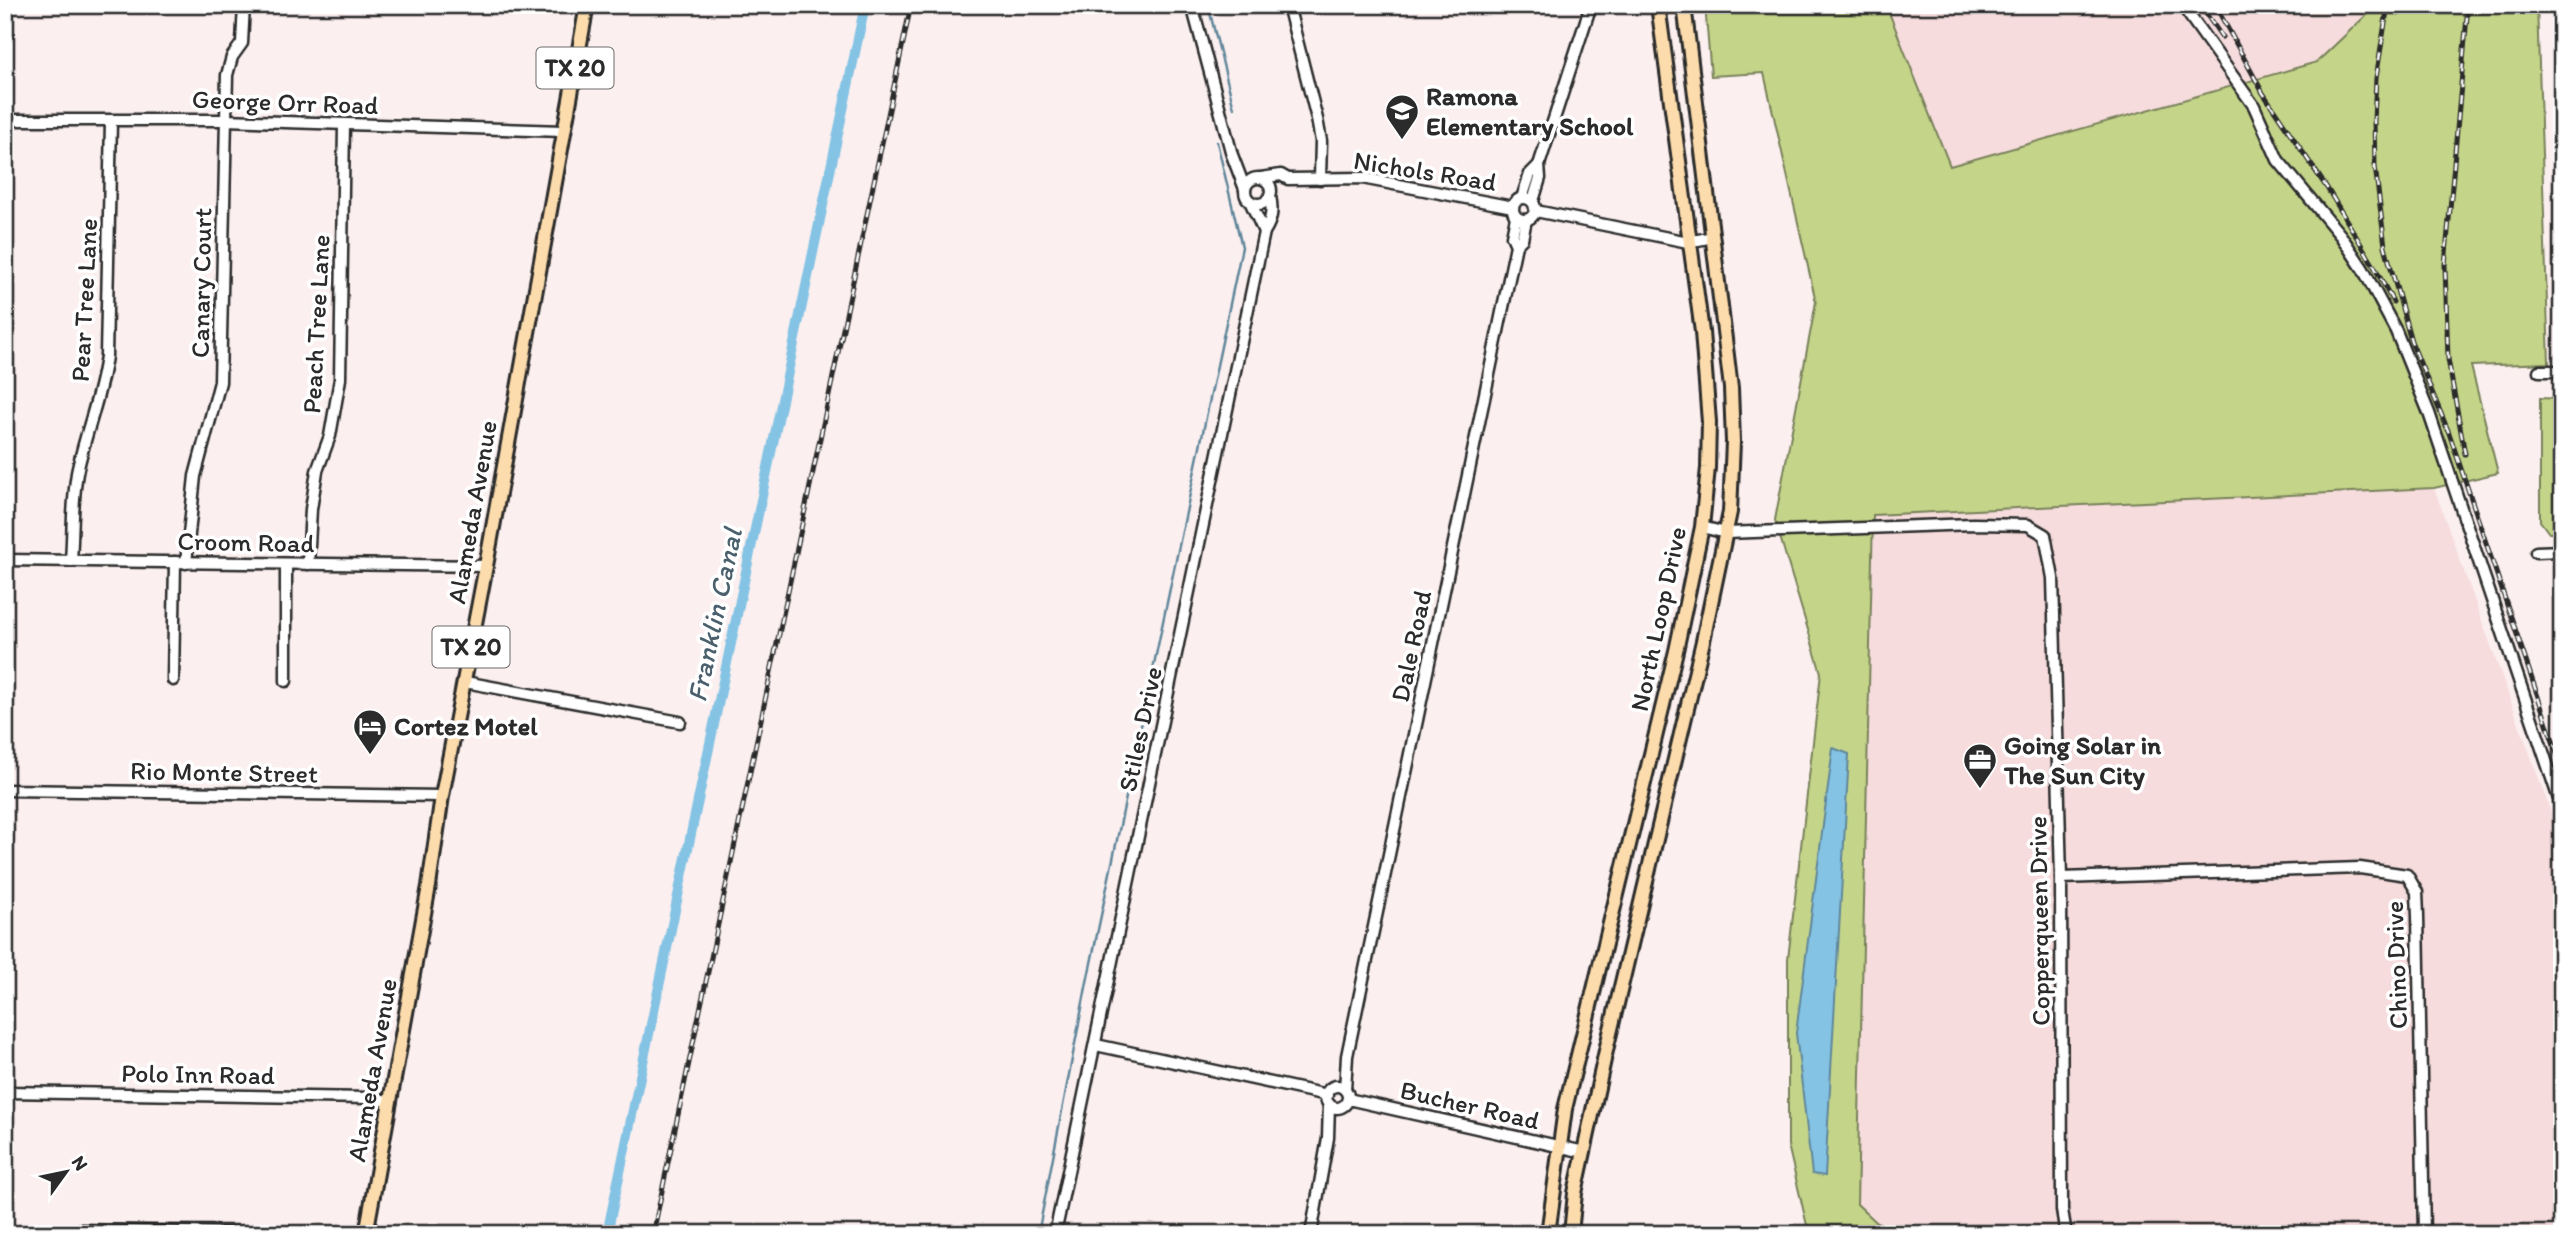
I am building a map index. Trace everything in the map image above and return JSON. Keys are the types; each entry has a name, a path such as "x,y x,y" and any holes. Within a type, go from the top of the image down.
{"main road":[{"name":"Alameda Avenue","path":"366,1234 429,886 442,796 587,5"},
{"name":"North Loop Drive","path":"1548,1234 1559,1147 1573,1073 1676,651 1702,527 1708,468 1709,422 1702,332 1658,5"},
{"name":"North Loop Drive","path":"1571,1234 1575,1193 1584,1152 1730,512 1731,388 1684,5"},
{"path":"1630,836 1654,842"}],"street":[{"name":"Canary Court","path":"173,680 181,563 195,476 220,382 224,120 228,65 242,43 244,5"},
{"path":"1192,5 1231,155 1264,232"},
{"path":"1289,5 1321,141 1320,179"},
{"path":"1539,165 1530,174 1522,198 1514,203 1519,215 1534,215 1540,178 1539,165 1591,5"},
{"path":"2182,5 2254,106 2278,160 2341,236 2363,269 2396,331 2429,413 2562,808"},
{"name":"George Orr Road","path":"5,120 224,120 563,131"},
{"name":"Pear Tree Lane","path":"71,561 77,474 86,433 100,393 106,356 111,121"},
{"name":"Peach Tree Lane","path":"308,564 311,509 317,471 330,436 340,379 344,125"},
{"path":"1237,166 1268,183 1270,194"},
{"name":"Nichols Road","path":"1260,178 1280,175 1288,179 1362,178 1519,215"},
{"path":"1245,189 1250,180 1260,178"},
{"path":"1250,201 1262,203 1288,179"},
{"name":"Stiles Drive","path":"1055,1234 1264,232 1270,223 1270,194"},
{"path":"1522,198 1534,206 1688,242 1713,237"},
{"name":"Dale Road","path":"1328,1138 1344,1099 1348,1056 1516,245 1522,239 1519,215"},
{"path":"2539,371 2562,370"},
{"name":"Copperqueen Drive","path":"1702,527 1726,533 1973,524 2028,525 2045,535 2053,578 2061,878 2062,1210 2066,1234"},
{"path":"2536,552 2562,551"},
{"name":"Croom Road","path":"5,560 486,566"},
{"path":"286,564 286,681"},
{"path":"465,682 680,723"},
{"name":"Rio Monte Street","path":"5,790 442,796"},
{"name":"Chino Drive","path":"2061,878 2360,868 2407,875 2417,892 2424,1234"},
{"path":"1096,1045 1329,1096"},
{"name":"Dale Road","path":"1311,1234 1328,1138 1329,1096 1348,1056"},
{"path":"1339,1087 1344,1099 1334,1107 1329,1096 1339,1087"},
{"name":"Polo Inn Road","path":"5,1092 369,1098 389,1101"},
{"name":"Bucher Road","path":"1344,1099 1584,1152"},
{"path":"79,1230 290,1234"}],"shaded area":[{"path":"1886,5 2377,5 2318,62 1950,167"},
{"path":"2434,488 2562,843 2562,1234 1889,1234 1857,1204 1873,515"}],"green space":[{"path":"1705,5 1886,5 1950,166 2317,62 2377,5 2537,5 2549,363 2471,366 2498,473 2434,488 1873,515 1857,1204 1889,1234 1809,1234 1788,1145 1788,959 1821,673 1775,520 1816,302 1764,73 1711,76"},
{"path":"2540,398 2562,399 2562,533 2549,533 2540,521"}],"water":[{"path":"1833,748 1849,754 1825,1176 1812,1174 1796,1033"}],"waterway":[{"name":"Franklin Canal","path":"607,1234 865,5"},
{"path":"1208,5 1234,108"},
{"path":"1038,1234 1087,982 1242,247 1217,142"}],"railway":[{"path":"653,1234 911,5"},
{"path":"2200,5 2222,37"},
{"path":"2215,5 2263,93 2327,188 2393,302"},
{"path":"2388,5 2376,78 2374,120 2375,166 2385,246 2411,341 2449,433 2562,768"},
{"path":"2465,454 2448,359 2445,265 2468,5"}],"place":[{"name":"Ramona Elementary School","path":"1402,141"},
{"name":"Cortez Motel","path":"370,756"},
{"name":"Going Solar in The Sun City","path":"1980,790"}]}
